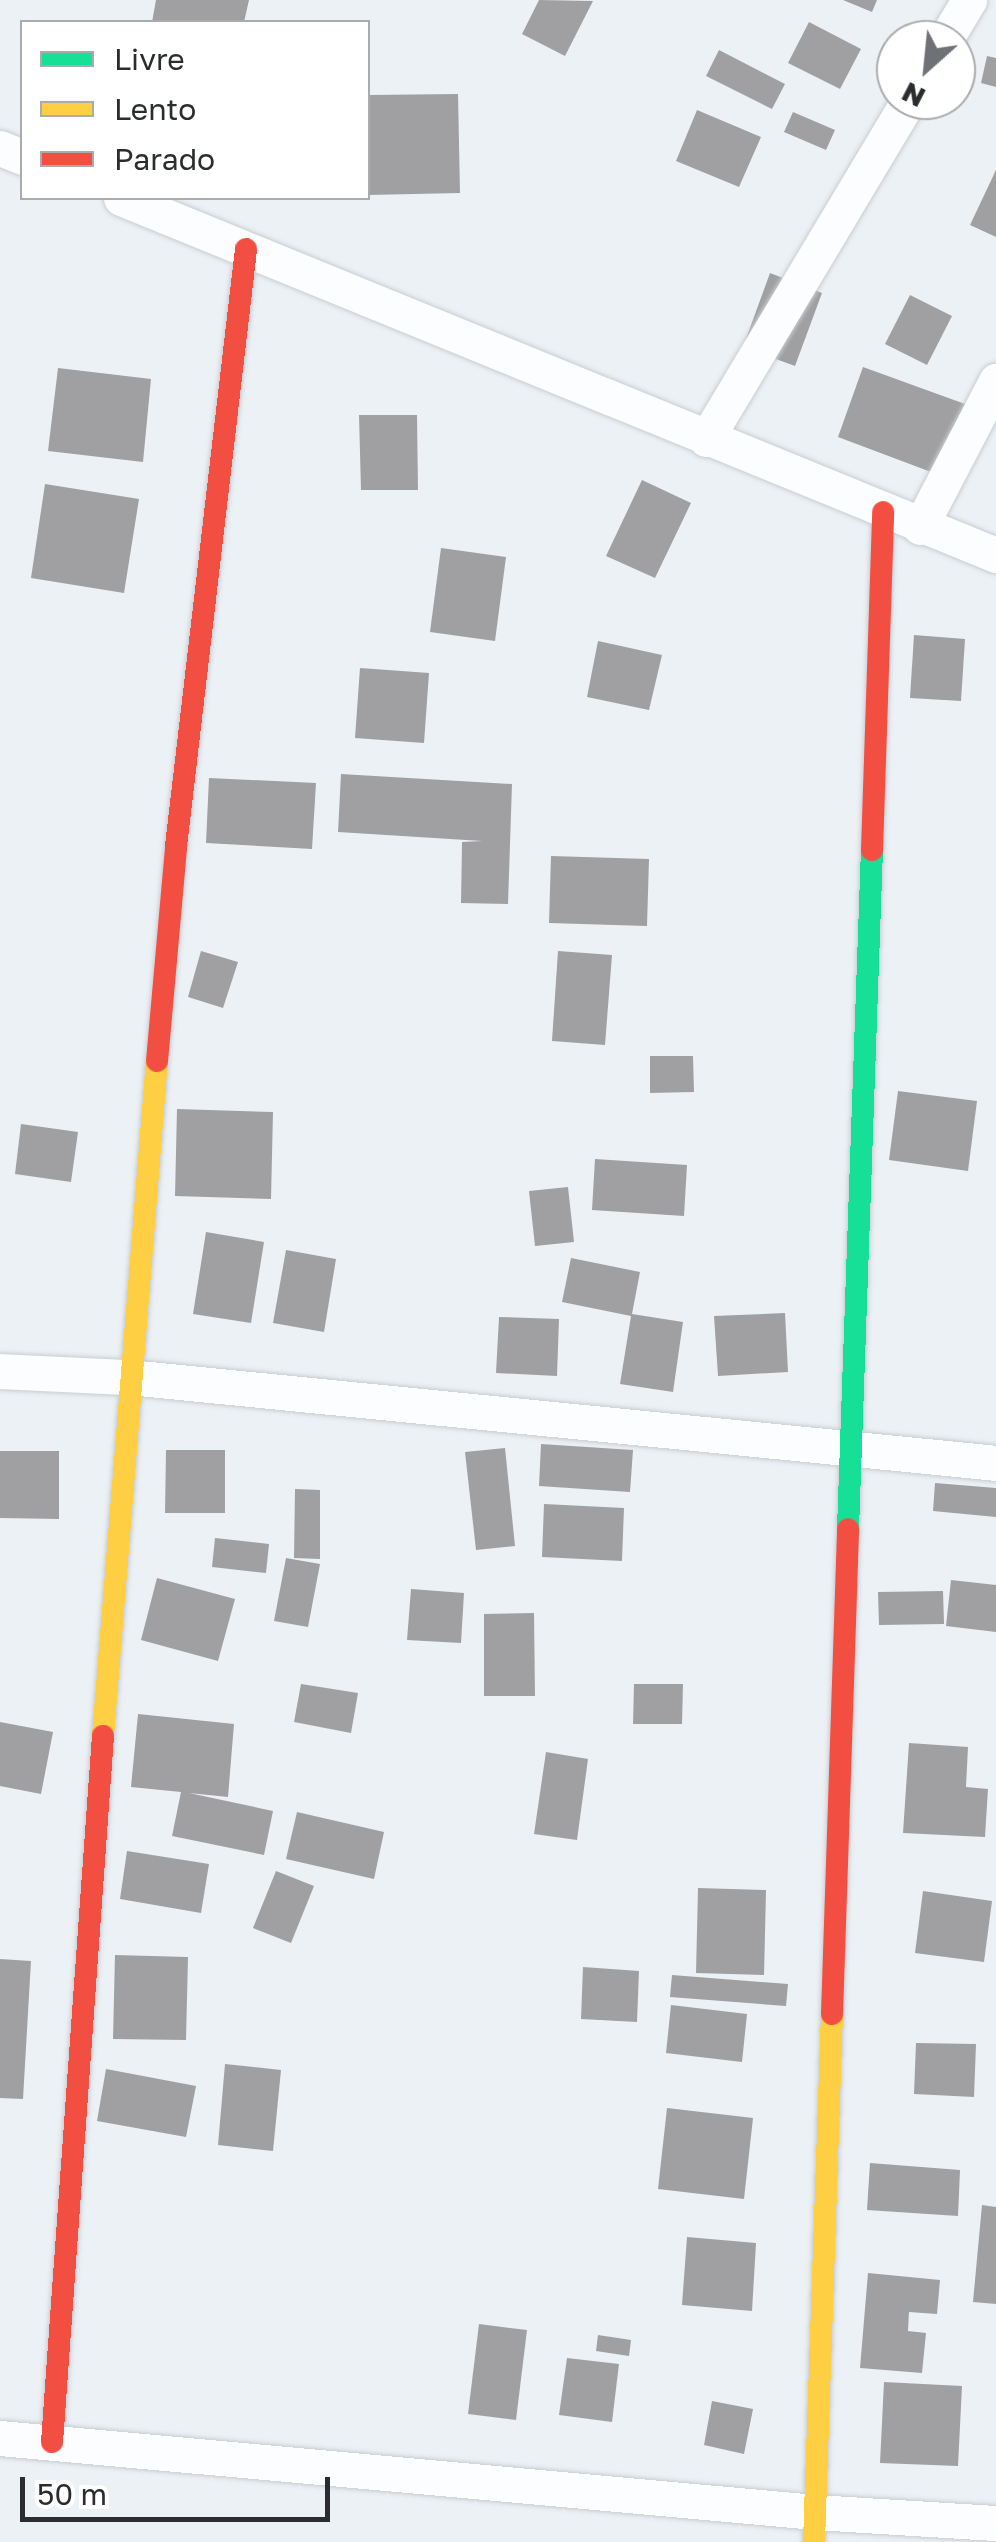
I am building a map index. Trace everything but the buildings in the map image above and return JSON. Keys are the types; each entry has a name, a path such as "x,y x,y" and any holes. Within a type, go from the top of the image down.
{"street":[{"path":"706,439 897,120"},
{"path":"126,200 996,555"},
{"path":"52,2442 129,1376 176,846 246,249"},
{"path":"920,526 996,381"},
{"path":"815,2527 884,512"},
{"path":"0,1372 129,1376 996,1464"},
{"path":"0,2438 815,2527 996,2524"}],"traffic: fast":[{"path":"848,1529 872,850"}],"traffic: slow":[{"path":"103,1736 157,1061"},
{"path":"814,2542 832,2014"}],"traffic: jam":[{"path":"157,1061 176,846 246,249"},
{"path":"872,850 883,512"},
{"path":"832,2014 848,1529"},
{"path":"52,2442 103,1736"}]}
